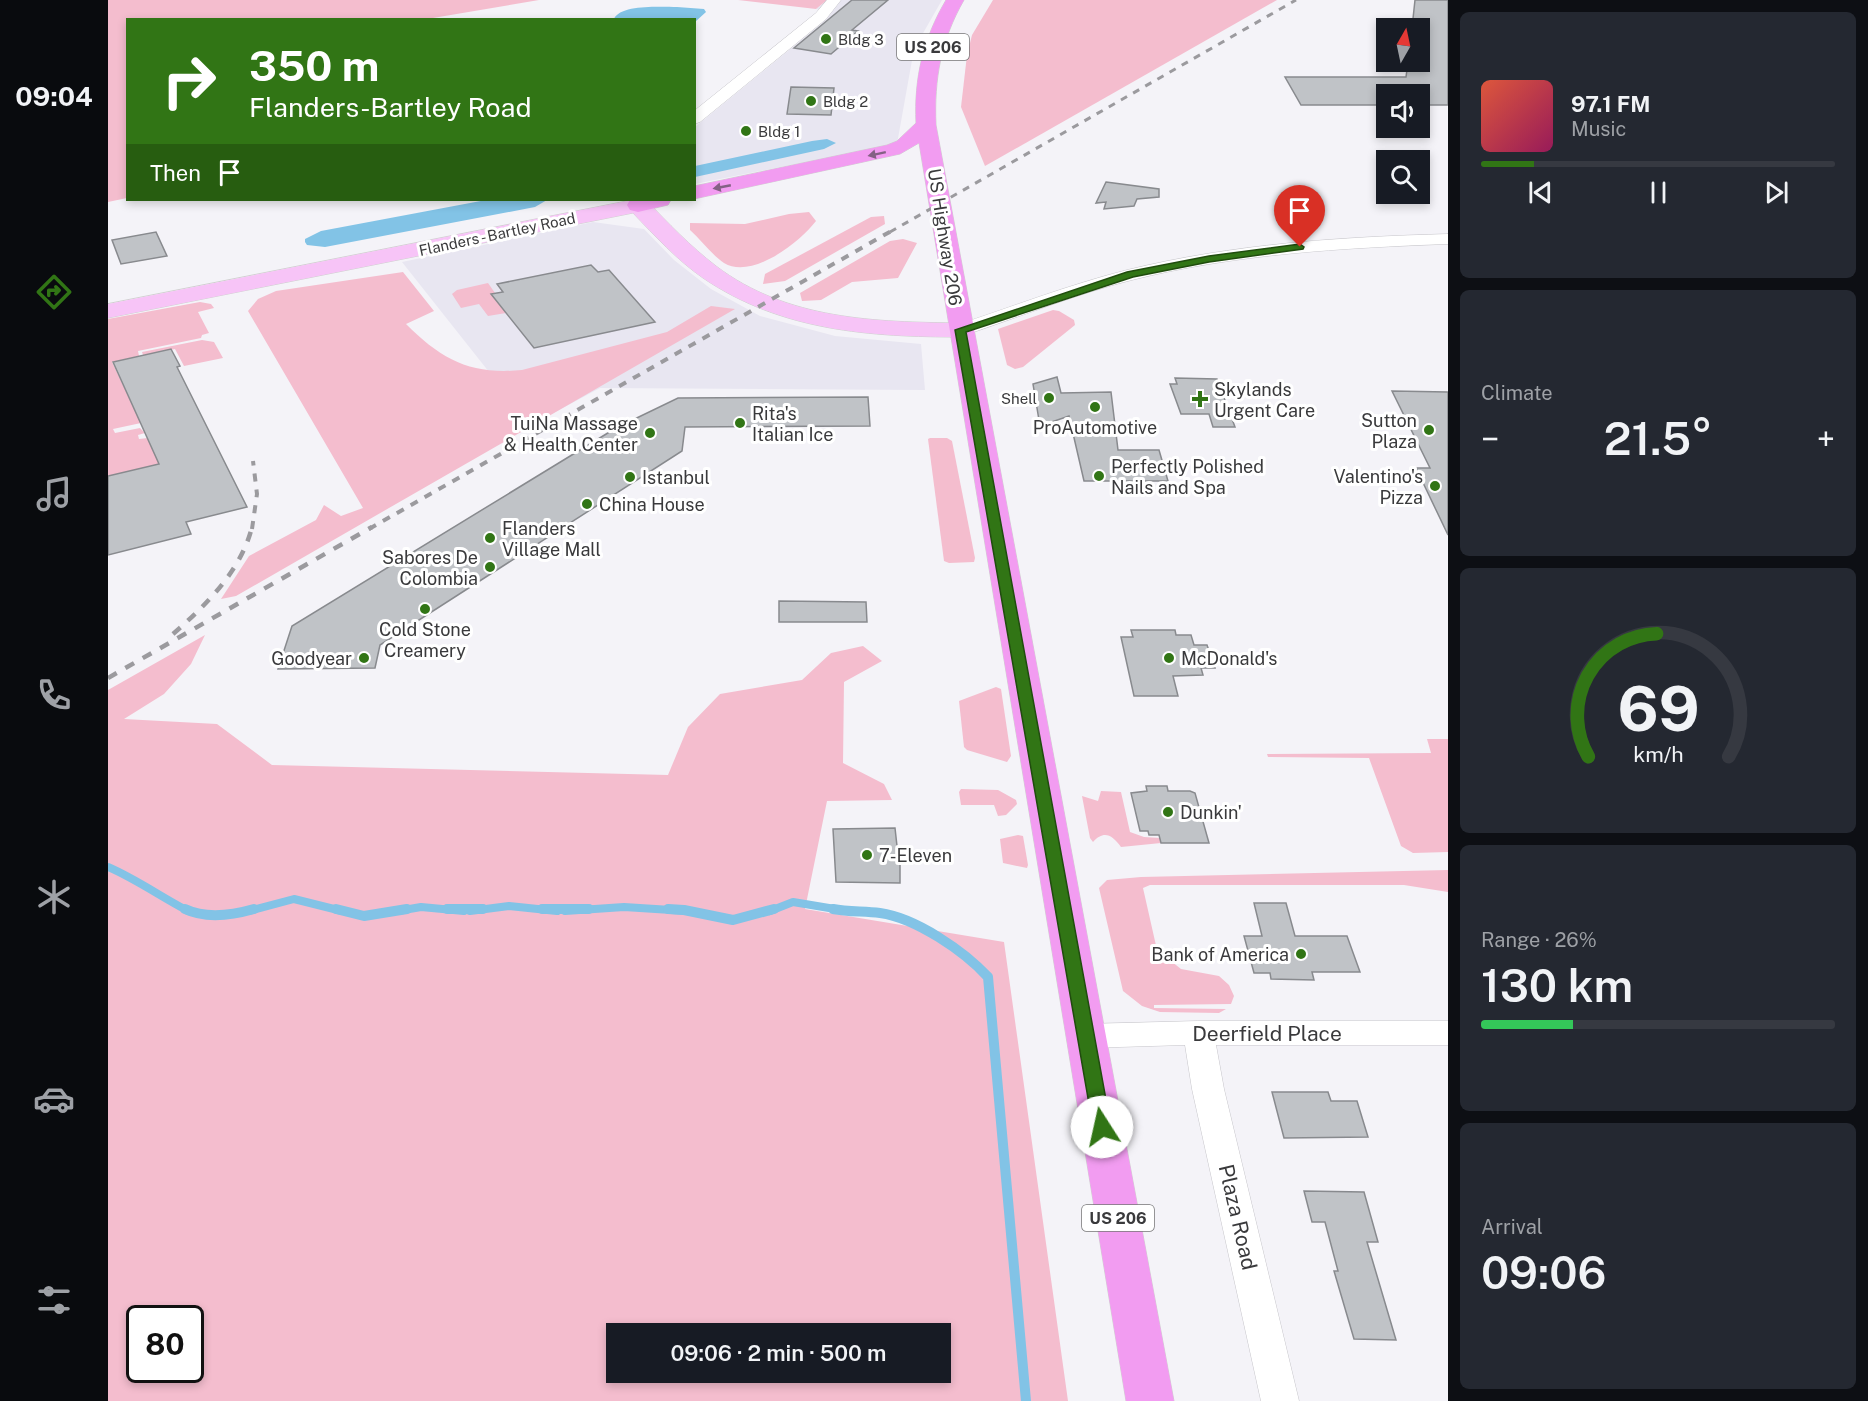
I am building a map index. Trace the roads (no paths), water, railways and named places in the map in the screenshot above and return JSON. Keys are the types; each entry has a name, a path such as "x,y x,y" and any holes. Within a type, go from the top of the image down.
{"highway":[{"name":"US Highway 206","path":"956,0 937,36 925,78 926,125 1150,1401"},
{"path":"696,193 884,153 904,145 926,125"}],"main road":[{"path":"635,202 702,267 735,289 772,307 801,317 834,324 894,330 961,330"},
{"name":"Flanders - Bartley Road","path":"108,311 415,251 635,202"}],"street":[{"path":"696,117 821,16 834,0"},
{"path":"961,330 1113,279 1163,267 1290,248 1448,239"},
{"name":"Deerfield Place","path":"1086,1036 1198,1033 1448,1033"},
{"name":"Plaza Road","path":"1198,1033 1208,1089 1280,1401"}],"water":[{"path":"652,7 704,9 706,12 696,21 696,18 615,18 624,11"},
{"path":"827,139 836,143 824,149 696,177 696,166"},
{"path":"481,201 545,201 535,207 325,247 307,245 305,239 321,231"}],"waterway":[{"path":"108,867 188,911"},
{"path":"249,911 294,899 342,911"},
{"path":"770,911 793,902 847,911"},
{"path":"470,911 509,906 557,911"},
{"path":"398,911 421,907 464,911"},
{"path":"565,911 624,907 687,911"},
{"path":"185,909 202,914 220,915 254,909"},
{"path":"336,909 364,916 407,909"},
{"path":"447,909 483,909"},
{"path":"542,909 589,909"},
{"path":"668,909 733,920 774,909"},
{"path":"833,909 880,913 909,921 953,947 988,977 1026,1401"}],"railway":[{"path":"890,232 1296,0"},
{"path":"369,529 893,230"},
{"path":"252,529 257,494 253,461"},
{"path":"173,634 210,599 231,573 247,543 252,527"},
{"path":"108,678 372,527"}],"place":[{"name":"Bldg 3","path":"826,39"},
{"name":"Bldg 2","path":"811,101"},
{"name":"Bldg 1","path":"746,131"},
{"name":"Shell","path":"1049,398"},
{"name":"Skylands Urgent Care","path":"1200,399"},
{"name":"ProAutomotive","path":"1095,407"},
{"name":"Rita's Italian Ice","path":"740,423"},
{"name":"Sutton Plaza","path":"1429,430"},
{"name":"TuiNa Massage & Health Center","path":"650,433"},
{"name":"Perfectly Polished Nails and Spa","path":"1099,476"},
{"name":"Istanbul","path":"630,477"},
{"name":"Valentino's Pizza","path":"1435,486"},
{"name":"China House","path":"587,504"},
{"name":"Flanders Village Mall","path":"490,538"},
{"name":"Sabores De Colombia","path":"490,567"},
{"name":"Cold Stone Creamery","path":"425,609"},
{"name":"Goodyear","path":"364,658"},
{"name":"McDonald's","path":"1169,658"},
{"name":"Dunkin'","path":"1168,812"},
{"name":"7-Eleven","path":"867,855"},
{"name":"Bank of America","path":"1301,954"}]}
